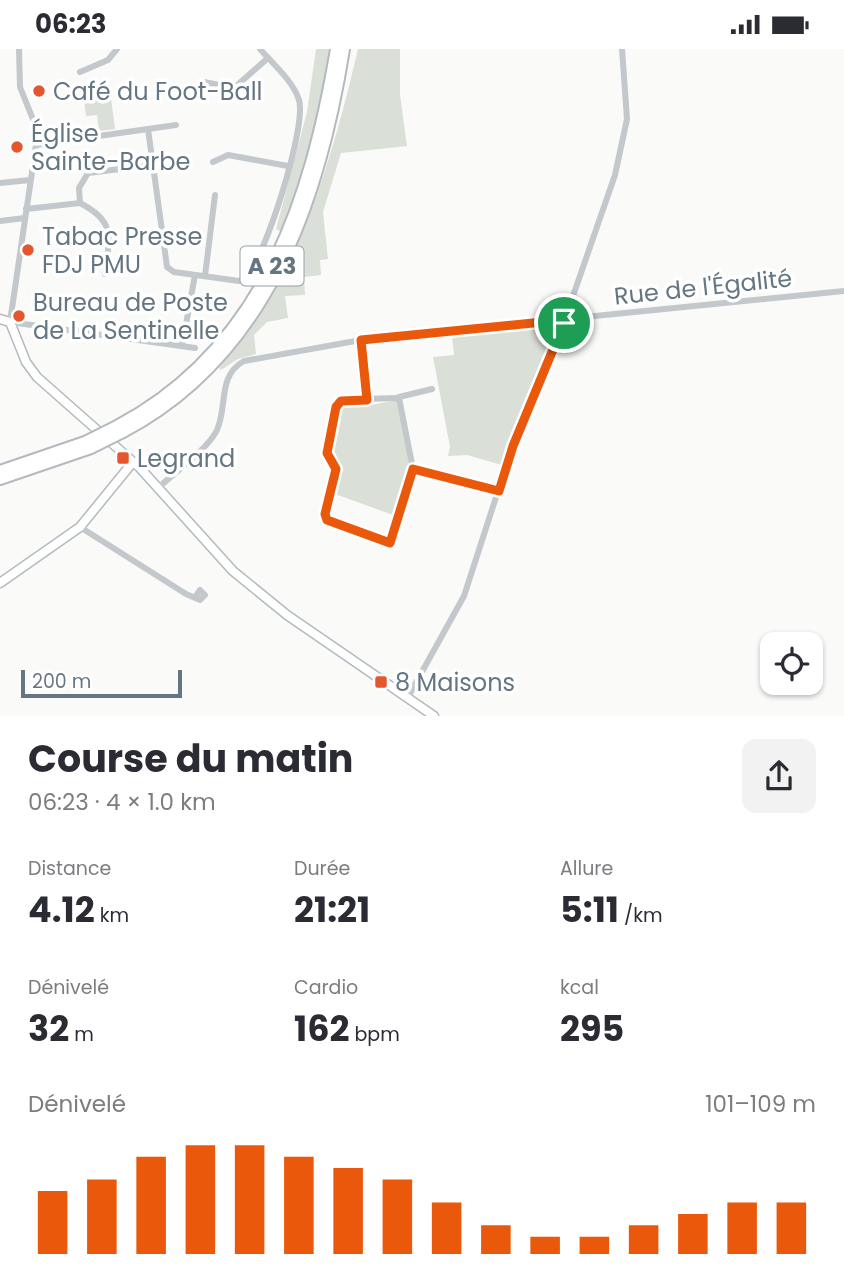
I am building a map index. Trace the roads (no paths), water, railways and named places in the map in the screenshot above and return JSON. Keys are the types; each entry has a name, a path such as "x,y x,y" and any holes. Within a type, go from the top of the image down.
{"highway":[{"name":"A 23","path":"120,429 203,364 229,335 256,296 280,249 307,179 336,49"},
{"name":"A 23","path":"0,479 88,445 168,404 201,377 232,344 257,311 295,237 313,187 344,49"},
{"path":"329,125 338,106 352,49"},
{"name":"A 23","path":"0,471 88,445"}],"street":[{"path":"19,49 20,90 34,122 36,145 10,322 26,362 37,377 133,462 233,571 287,615 434,716"},
{"path":"80,72 108,60 117,49"},
{"path":"148,129 166,266 174,272 205,277 239,281 248,277 272,225 301,117 300,105 292,86 260,49"},
{"path":"408,697 462,600 513,446 565,321 625,138 628,104 622,49"},
{"path":"204,82 234,88 268,58"},
{"path":"36,145 176,125"},
{"path":"213,162 228,155 288,166"},
{"path":"79,202 79,188 88,173 153,165"},
{"path":"0,184 30,180"},
{"path":"205,277 215,195"},
{"path":"26,209 79,202 103,220 110,229 104,274"},
{"path":"0,221 25,218"},
{"path":"182,346 195,275"},
{"name":"Rue de l'Égalité","path":"158,488 214,435 219,423 226,381 239,364 361,340 844,291"},
{"path":"0,319 195,348"},
{"path":"361,340 367,400"},
{"path":"399,397 413,469 390,543 326,518 336,471 327,453 336,407 341,401 399,397 432,389"},
{"path":"0,583 80,527 133,462"},
{"path":"413,469 435,477 499,491"},
{"path":"80,527 186,594 196,596"}],"place":[{"name":"Café du Foot-Ball","path":"39,91"},
{"name":"Église Sainte-Barbe","path":"17,147"},
{"name":"Tabac Presse FDJ PMU","path":"28,250"},
{"name":"Bureau de Poste de La Sentinelle","path":"19,316"},
{"name":"Legrand","path":"123,458"},
{"name":"8 Maisons","path":"381,682"}]}
